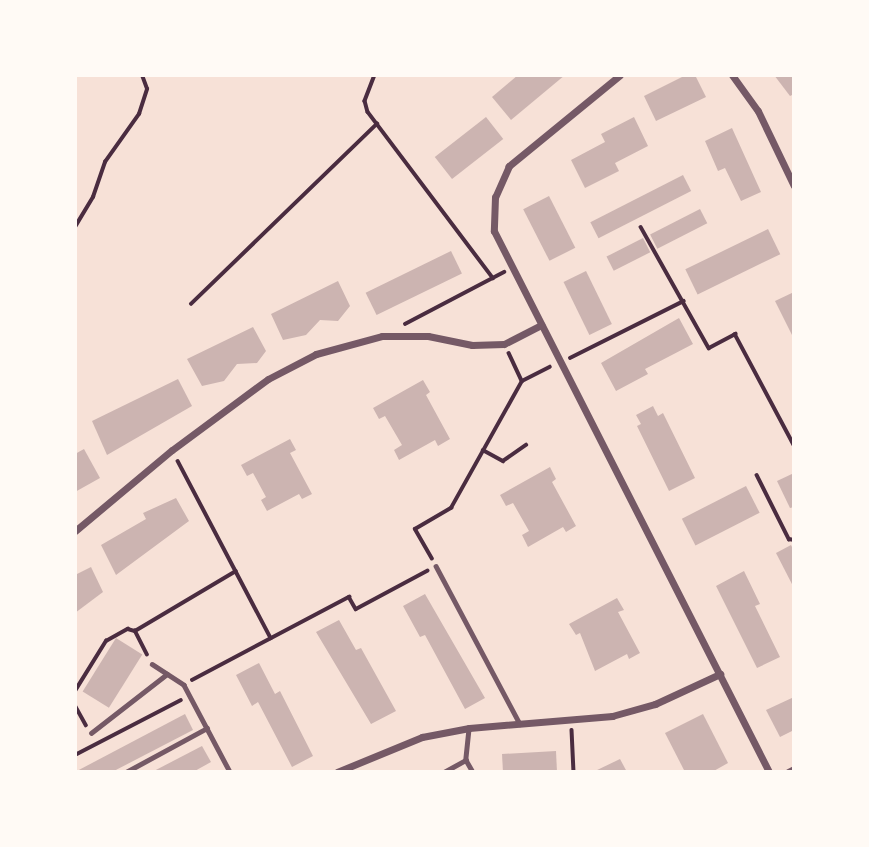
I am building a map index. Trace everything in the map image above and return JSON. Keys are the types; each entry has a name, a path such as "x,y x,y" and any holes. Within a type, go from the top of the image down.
{"street":[{"path":"620,75 509,166 495,197 495,231 769,772"},
{"path":"732,75 758,111 794,186"},
{"path":"75,531 172,450 268,379 316,354 382,336 428,336 472,345 504,344 541,325"},
{"path":"337,772 422,737 469,728 612,716 655,704 720,674"},
{"path":"788,772 794,769"}],"lane":[{"path":"436,566 520,724"},
{"path":"152,664 184,685 230,772"},
{"path":"91,733 167,674"},
{"path":"126,772 207,728"},
{"path":"469,728 466,760 473,772"},
{"path":"443,772 466,760"}],"path":[{"path":"75,227 93,197 104,162 139,114 147,89 142,75"},
{"path":"376,75 365,101 377,124 493,278"},
{"path":"191,304 377,124"},
{"path":"641,227 709,348 735,334 794,445"},
{"path":"382,336 512,268"},
{"path":"184,685 349,597 356,609 436,566 415,529 451,508 522,381 684,301"},
{"path":"504,344 522,381"},
{"path":"483,450 503,461 526,445"},
{"path":"172,450 271,638"},
{"path":"757,475 789,539 794,540"},
{"path":"75,691 106,641 128,629 135,631 236,571"},
{"path":"135,631 152,664"},
{"path":"75,755 189,695"},
{"path":"75,705 91,733"},
{"path":"572,720 574,772"}],"building":[{"path":"518,75 565,75 511,120 492,97"},
{"path":"686,75 695,75 706,97 656,121 644,96"},
{"path":"774,75 794,75 794,94 790,96"},
{"path":"486,117 503,139 452,179 435,157"},
{"path":"634,117 648,146 615,163 619,171 585,188 571,160 605,142 601,134"},
{"path":"732,128 761,192 741,201 725,168 718,171 705,141"},
{"path":"683,175 691,191 599,238 590,222"},
{"path":"549,196 575,248 549,261 523,209"},
{"path":"700,209 707,223 657,249 650,234"},
{"path":"768,229 780,254 698,294 685,269"},
{"path":"643,238 650,252 614,271 606,257"},
{"path":"451,251 462,273 377,315 366,293"},
{"path":"586,271 612,324 589,335 564,282"},
{"path":"338,281 350,306 338,321 320,320 306,335 283,340 271,314"},
{"path":"794,292 794,339 775,301"},
{"path":"679,318 693,344 645,369 648,374 616,391 601,363"},
{"path":"253,327 266,351 257,363 237,364 224,381 202,386 187,359"},
{"path":"178,379 192,406 107,455 92,421"},
{"path":"423,380 430,392 426,395 450,439 438,446 435,440 399,460 394,450 402,445 385,416 379,419 373,408"},
{"path":"653,406 658,416 663,413 695,478 669,491 637,426 641,424 636,415"},
{"path":"290,439 296,450 290,453 312,494 302,499 299,494 267,511 261,500 266,497 253,473 247,476 241,465"},
{"path":"84,449 100,478 75,492 75,454"},
{"path":"550,467 556,479 552,482 576,526 566,532 563,527 528,547 522,535 529,531 513,503 506,506 500,495"},
{"path":"794,473 794,507 790,508 777,481"},
{"path":"746,486 760,513 695,545 682,519"},
{"path":"176,498 189,521 116,575 101,545 146,519 143,513"},
{"path":"791,545 794,551 794,588 776,553"},
{"path":"91,567 103,592 75,613 75,575"},
{"path":"744,571 760,604 755,606 780,657 757,668 716,586"},
{"path":"425,594 485,698 465,709 425,635 420,637 403,606"},
{"path":"617,598 624,610 618,612 640,653 629,659 627,654 595,671 580,633 576,635 569,624"},
{"path":"339,620 356,650 361,648 396,711 371,724 316,632"},
{"path":"116,638 142,654 109,708 83,691"},
{"path":"259,663 275,694 280,691 313,756 292,767 258,702 252,706 236,675"},
{"path":"794,697 794,730 780,737 766,710"},
{"path":"185,714 193,730 112,772 75,772"},
{"path":"703,714 728,763 712,772 685,772 665,733"},
{"path":"202,746 211,762 193,772 152,772"},
{"path":"556,751 557,772 503,772 502,754"},
{"path":"620,759 627,772 593,772"}]}
